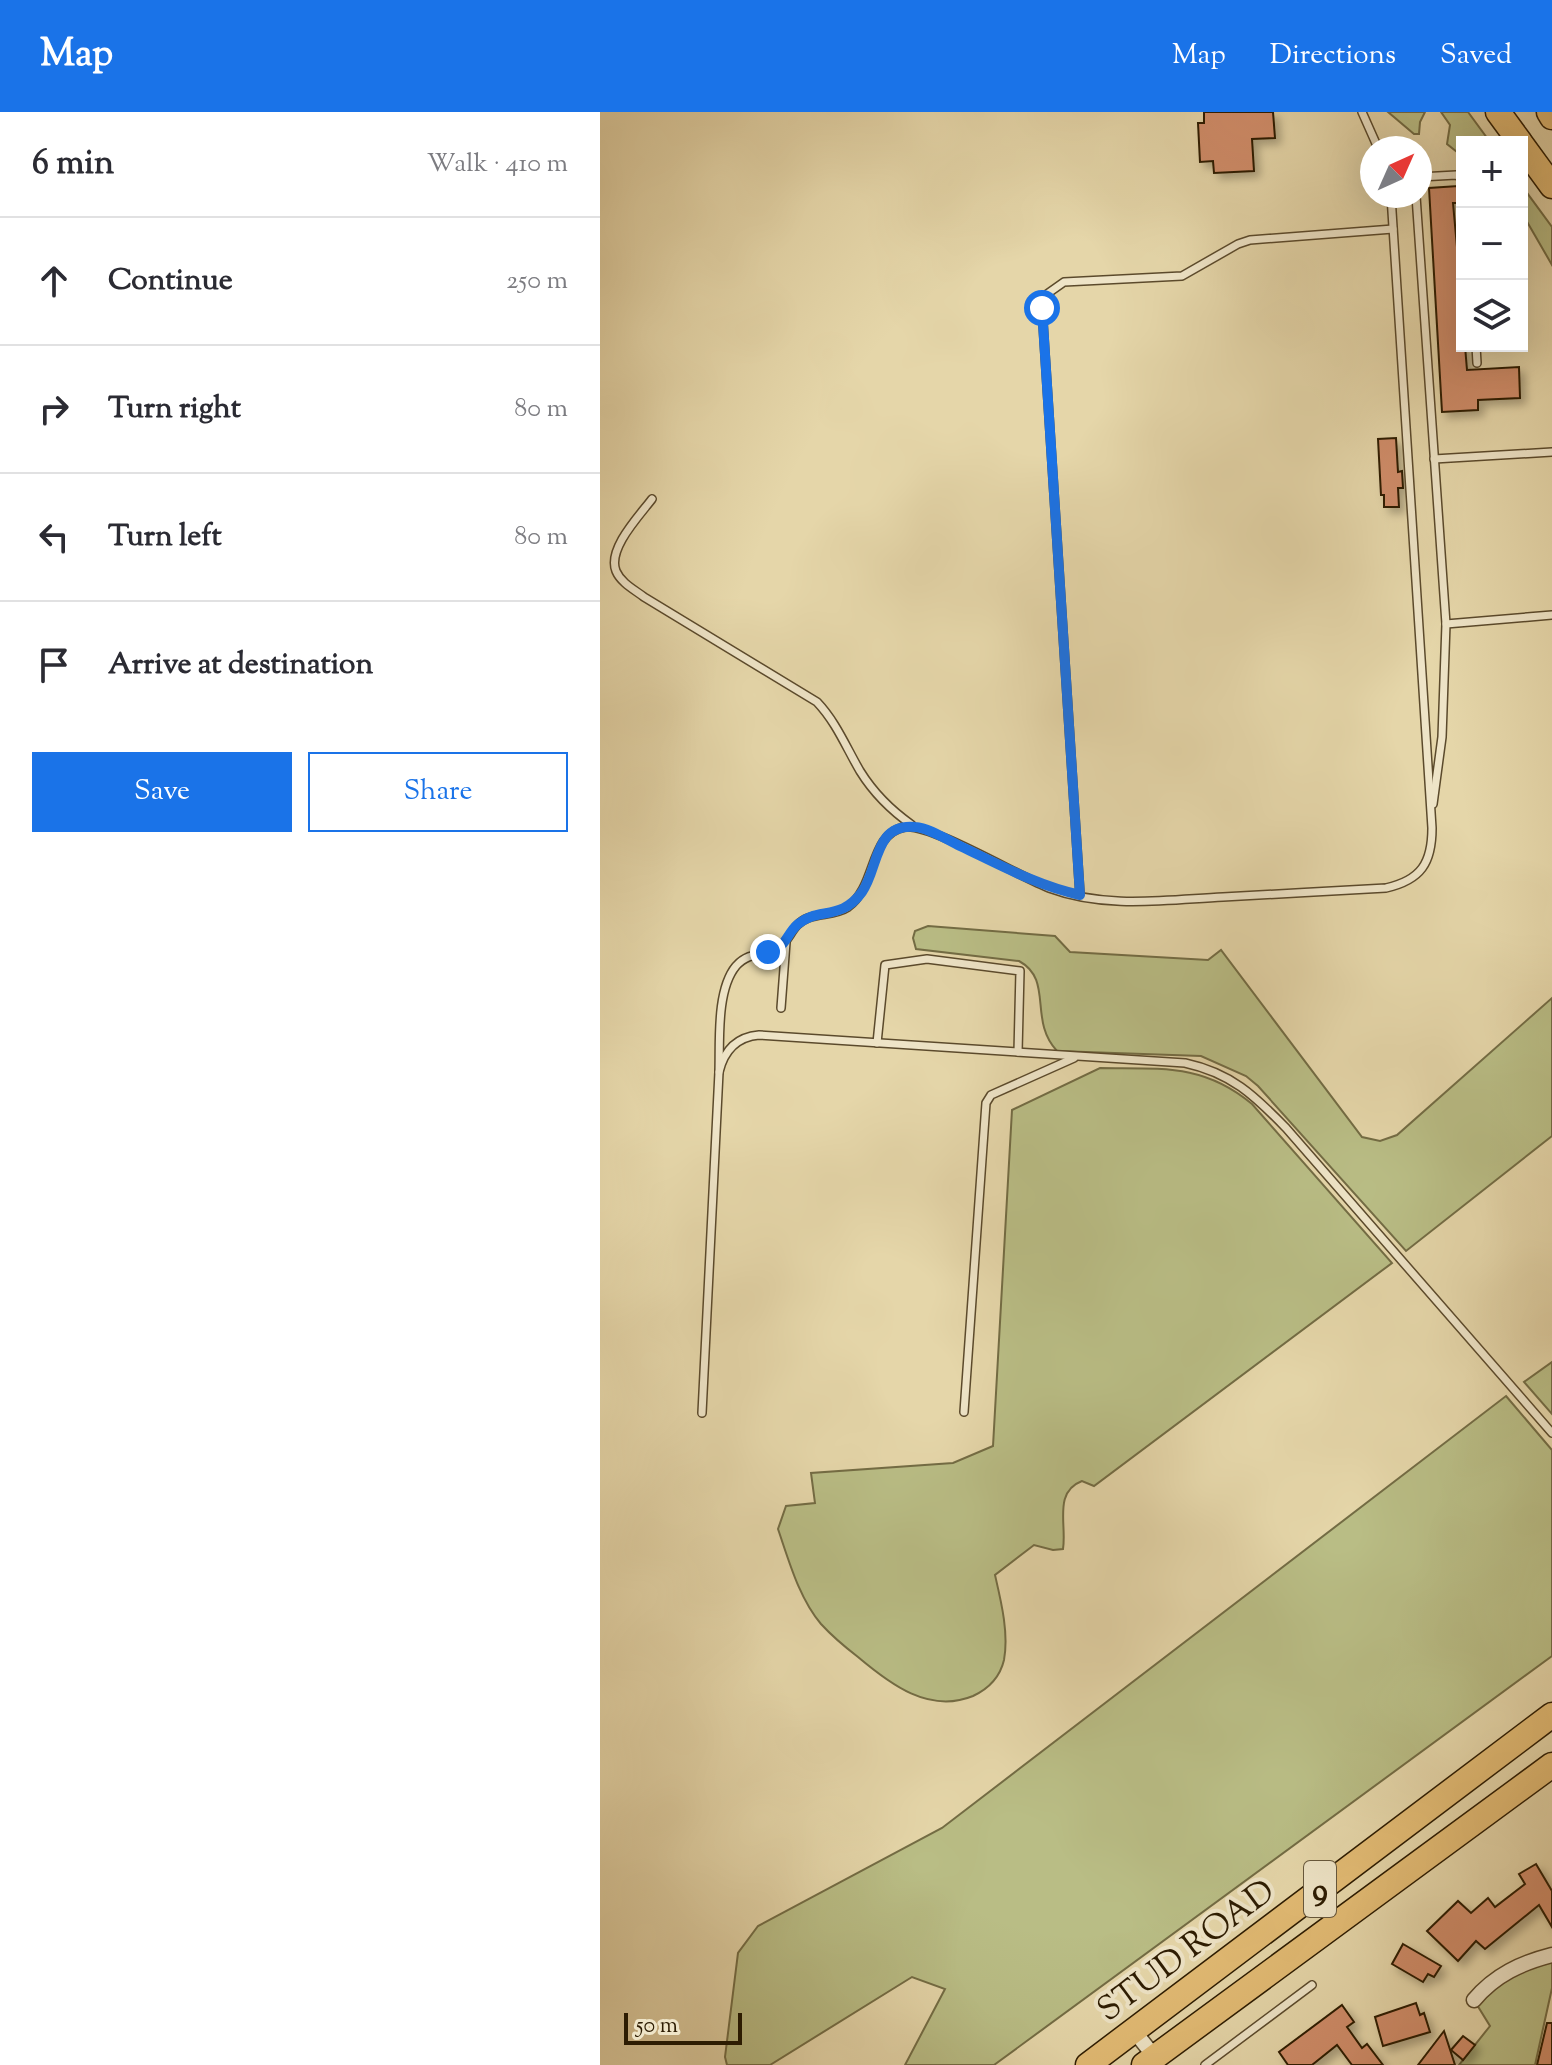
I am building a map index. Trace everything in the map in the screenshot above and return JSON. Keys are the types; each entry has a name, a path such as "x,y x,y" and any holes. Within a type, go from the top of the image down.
{"highway":[{"path":"1498,112 1515,136"},
{"path":"1528,153 1552,186"},
{"name":"STUD ROAD","path":"1088,2065 1552,1715"},
{"name":"STUD ROAD","path":"1154,2062 1552,1765"}],"street":[{"path":"1474,2000 1486,1985 1502,1974 1552,1955"},
{"path":"1134,2031 1154,2062"}],"lane":[{"path":"1362,112 1373,136"},
{"path":"1432,176 1456,175"},
{"path":"652,499 620,545 614,561 618,576 644,597 817,702 835,724 867,781 891,808 914,827 1050,889 1118,903 1394,886 1410,880 1429,858 1432,839 1392,208"},
{"path":"1417,208 1446,624 1442,737 1431,813"},
{"path":"1080,895 1042,308 1047,294 1064,282 1182,276 1250,240 1393,229"},
{"path":"1476,352 1477,363"},
{"path":"1434,459 1552,452"},
{"path":"1446,624 1552,615"},
{"path":"702,1413 719,1072 727,982 744,960 760,952 775,951 786,942 794,927 806,919 848,907 866,886 885,838 897,829 914,827"},
{"path":"781,1008 786,942"},
{"path":"877,1043 885,965 927,959 1020,971 1018,1052"},
{"path":"719,1072 724,1056 738,1040 747,1036 1185,1063 1217,1072 1245,1089 1286,1128 1552,1433"},
{"path":"964,1412 986,1103 991,1095 1076,1057"},
{"path":"1205,2065 1312,1985"}],"green space":[{"path":"1388,112 1425,112 1419,134 1414,134"},
{"path":"1441,112 1468,112 1486,136 1456,136 1456,151 1447,144 1450,125"},
{"path":"1528,194 1552,227 1552,265 1528,223"},
{"path":"928,926 1055,936 1070,952 1208,960 1221,950 1362,1137 1380,1141 1397,1135 1552,998 1552,1136 1406,1251 1246,1076 1201,1056 1057,1051 1048,1039 1039,990 1029,969 1019,961 916,949 915,931"},
{"path":"1100,1068 1180,1071 1216,1081 1234,1091 1252,1104 1392,1263 1094,1486 1082,1481 1073,1486 1064,1501 1063,1549 1034,1545 995,1575 1006,1639 1004,1660 996,1677 973,1696 957,1701 926,1699 883,1677 821,1624 801,1591 778,1529 786,1506 815,1503 811,1473 953,1463 993,1446 1012,1110"},
{"path":"1552,1362 1552,1414 1524,1382"},
{"path":"1506,1396 1552,1450 1552,1656 994,2065 905,2065 945,1989 912,1977 770,2065 727,2065 725,2057 738,1953 758,1926 942,1828"},
{"path":"1552,1955 1552,1988 1535,2065 1459,2065 1490,2026 1474,2000 1486,1985"}],"building":[{"path":"1204,112 1273,112 1275,138 1252,139 1254,171 1214,173 1213,161 1200,162 1198,123 1204,123"},
{"path":"1456,186 1456,203 1453,203 1456,352 1466,352 1467,370 1519,367 1520,398 1478,400 1478,410 1442,412 1430,208 1432,188"},
{"path":"1396,438 1398,472 1402,471 1403,488 1398,488 1399,507 1384,507 1378,439"},
{"path":"1536,1864 1552,1891 1552,1927 1539,1905 1485,1949 1476,1941 1458,1961 1427,1931 1458,1901 1471,1913 1488,1898 1495,1907 1525,1884 1519,1874"},
{"path":"1403,1944 1441,1966 1434,1977 1428,1974 1423,1982 1392,1964"},
{"path":"1416,2003 1420,2015 1424,2013 1430,2032 1383,2046 1375,2017"},
{"path":"1342,2005 1354,2022 1347,2027 1362,2048 1367,2044 1383,2065 1352,2065 1337,2045 1312,2065 1288,2065 1279,2052"},
{"path":"1547,2023 1552,2023 1552,2065 1537,2065"},
{"path":"1444,2031 1455,2065 1418,2065"},
{"path":"1463,2036 1475,2045 1463,2060 1451,2050"}],"route":[{"path":"768,952 781,947 800,922 837,912 856,900 866,886 881,843 897,829 921,828 1050,889 1080,895 1042,308"}]}
